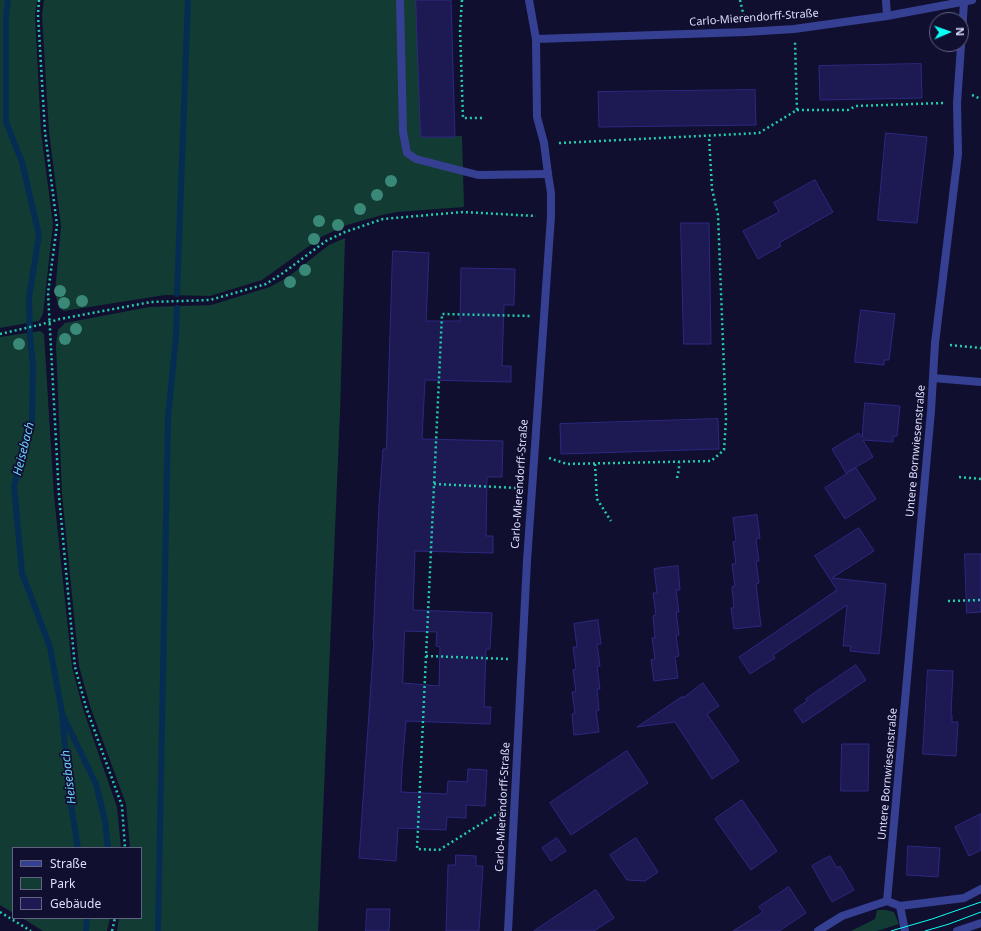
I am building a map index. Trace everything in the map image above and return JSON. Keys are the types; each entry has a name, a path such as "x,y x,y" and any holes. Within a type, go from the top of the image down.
{"street":[{"path":"400,0 403,132 407,153 416,159 478,175 548,174"},
{"name":"Carlo-Mierendorff-Straße","path":"508,931 533,452 551,216 551,193 544,143 538,117 536,39 529,0"},
{"path":"886,0 887,16"},
{"name":"Carlo-Mierendorff-Straße","path":"536,39 746,32 794,28 887,16 964,3 972,0"},
{"name":"Untere Bornwiesenstraße","path":"887,902 923,504 935,343 958,154 958,103 964,3"},
{"path":"933,378 981,382"},
{"path":"818,931 842,916 887,902 900,906 964,898 981,889"},
{"path":"900,906 905,931"},
{"path":"957,931 981,923"}],"path":[{"path":"39,0 38,15 45,132 57,225 48,293 59,496 75,667 86,707 122,806 125,847"},
{"path":"462,0 460,29 463,118 484,118"},
{"path":"794,28 797,110"},
{"path":"544,143 759,133 797,110 848,110 856,106 958,103"},
{"path":"533,452 567,464 595,464 711,462 724,450 726,420 718,215 712,189 709,136"},
{"path":"0,334 60,319 150,302 210,300 266,284 326,241 345,232 383,219 463,212 551,216"},
{"path":"514,803 439,850 417,849 442,314 543,316"},
{"path":"935,343 981,348"},
{"path":"677,478 679,462"},
{"path":"595,464 597,499 611,521"},
{"path":"959,477 981,479"},
{"path":"434,484 531,488"},
{"path":"948,601 981,600"},
{"path":"426,656 521,660"},
{"path":"0,912 31,931"},
{"path":"112,931 115,919"}],"green space":[{"path":"0,0 37,0 35,15 41,132 53,224 43,314 39,321 0,328"},
{"path":"44,0 417,0 421,137 462,136 464,207 397,212 347,225 323,236 262,280 210,296 165,295 64,311 59,308 55,293 61,226 49,132 42,15"},
{"path":"345,238 340,413 318,931 117,931 119,919 142,919 142,847 130,847 126,804 90,706 79,666 62,494 56,345 58,330 65,323 149,307 211,305 270,287 288,277 329,245"},
{"path":"40,331 44,334 54,496 72,667 83,709 117,807 121,847 12,847 12,912 0,905 0,337"},
{"path":"877,910 894,912 899,924 877,931 851,931 875,919"},
{"path":"24,919 110,919 107,931 43,931"}],"building":[{"path":"416,0 451,0 455,137 421,137"},
{"path":"921,64 922,98 820,100 819,66"},
{"path":"755,90 756,125 599,127 598,92"},
{"path":"886,133 927,137 917,223 878,220"},
{"path":"815,180 833,212 779,243 781,246 758,259 743,231 779,212 774,203"},
{"path":"681,223 709,223 711,344 684,344"},
{"path":"393,251 429,253 426,321 460,321 461,268 515,269 514,305 504,305 502,366 511,366 511,382 425,380 422,439 503,441 502,477 487,477 486,536 493,536 493,553 415,551 413,610 492,613 490,649 486,649 484,707 491,707 490,724 406,721 402,768 401,792 447,794 448,781 467,782 468,769 487,770 485,806 466,805 466,818 447,817 446,830 398,828 396,861 359,858 374,640 379,505 383,449 386,449","holes":["405,631 437,632 436,646 440,647 439,686 403,683"]},
{"path":"861,310 895,314 889,360 884,360 884,365 855,362"},
{"path":"865,403 900,406 897,436 893,436 893,442 863,440 873,457 846,473 832,449 859,433 862,437"},
{"path":"718,419 719,449 561,454 560,424"},
{"path":"856,468 876,499 845,519 825,488"},
{"path":"757,515 760,538 756,539 759,561 756,561 759,583 756,584 761,626 734,629 731,608 734,608 732,587 735,586 732,564 736,564 733,542 736,541 733,518"},
{"path":"859,528 874,551 832,578 886,584 879,654 850,651 851,646 843,646 847,605 773,655 775,658 750,674 739,657 837,590 815,556"},
{"path":"965,554 981,554 981,612 967,613"},
{"path":"678,566 680,590 676,590 679,612 676,612 679,635 676,635 679,656 675,657 678,678 654,681 651,660 655,659 652,638 655,638 653,616 656,615 653,593 657,593 654,569"},
{"path":"598,620 601,644 597,644 600,666 597,666 600,689 597,689 599,710 596,711 599,732 574,735 572,714 575,713 572,692 576,692 573,670 576,669 573,647 577,647 574,624"},
{"path":"856,665 866,680 803,723 794,710 807,701 806,699"},
{"path":"928,670 953,671 951,715 952,722 958,722 956,756 923,754"},
{"path":"703,683 719,706 707,714 739,761 712,779 675,722 637,727 683,696 683,698"},
{"path":"842,744 869,744 868,791 841,791"},
{"path":"627,751 648,783 571,835 550,803"},
{"path":"742,800 777,851 751,870 715,819"},
{"path":"981,814 981,850 969,856 955,827"},
{"path":"557,838 566,851 551,861 542,848"},
{"path":"636,838 658,872 645,881 627,880 610,855"},
{"path":"908,846 940,848 938,877 907,875"},
{"path":"456,855 476,856 476,866 483,866 479,931 446,931 448,865 455,865"},
{"path":"830,856 837,868 840,866 854,890 832,902 812,866"},
{"path":"789,887 806,913 779,931 733,931 763,912 759,907"},
{"path":"596,890 614,918 594,931 534,931"},
{"path":"367,909 390,909 389,931 366,931"}],"waterway":[{"name":"Heisebach","path":"8,0 6,16 6,122 22,162 39,235 29,298 30,336 33,366 32,421 14,486 22,573 50,647 62,713 69,792 78,847"},
{"path":"177,294 188,0"},
{"path":"158,931 168,417 176,337 177,308"},
{"path":"63,716 96,784 105,821 108,847"},
{"path":"86,931 87,919"}],"tram line":[{"path":"891,931 981,902"},
{"path":"925,931 981,912"}]}
